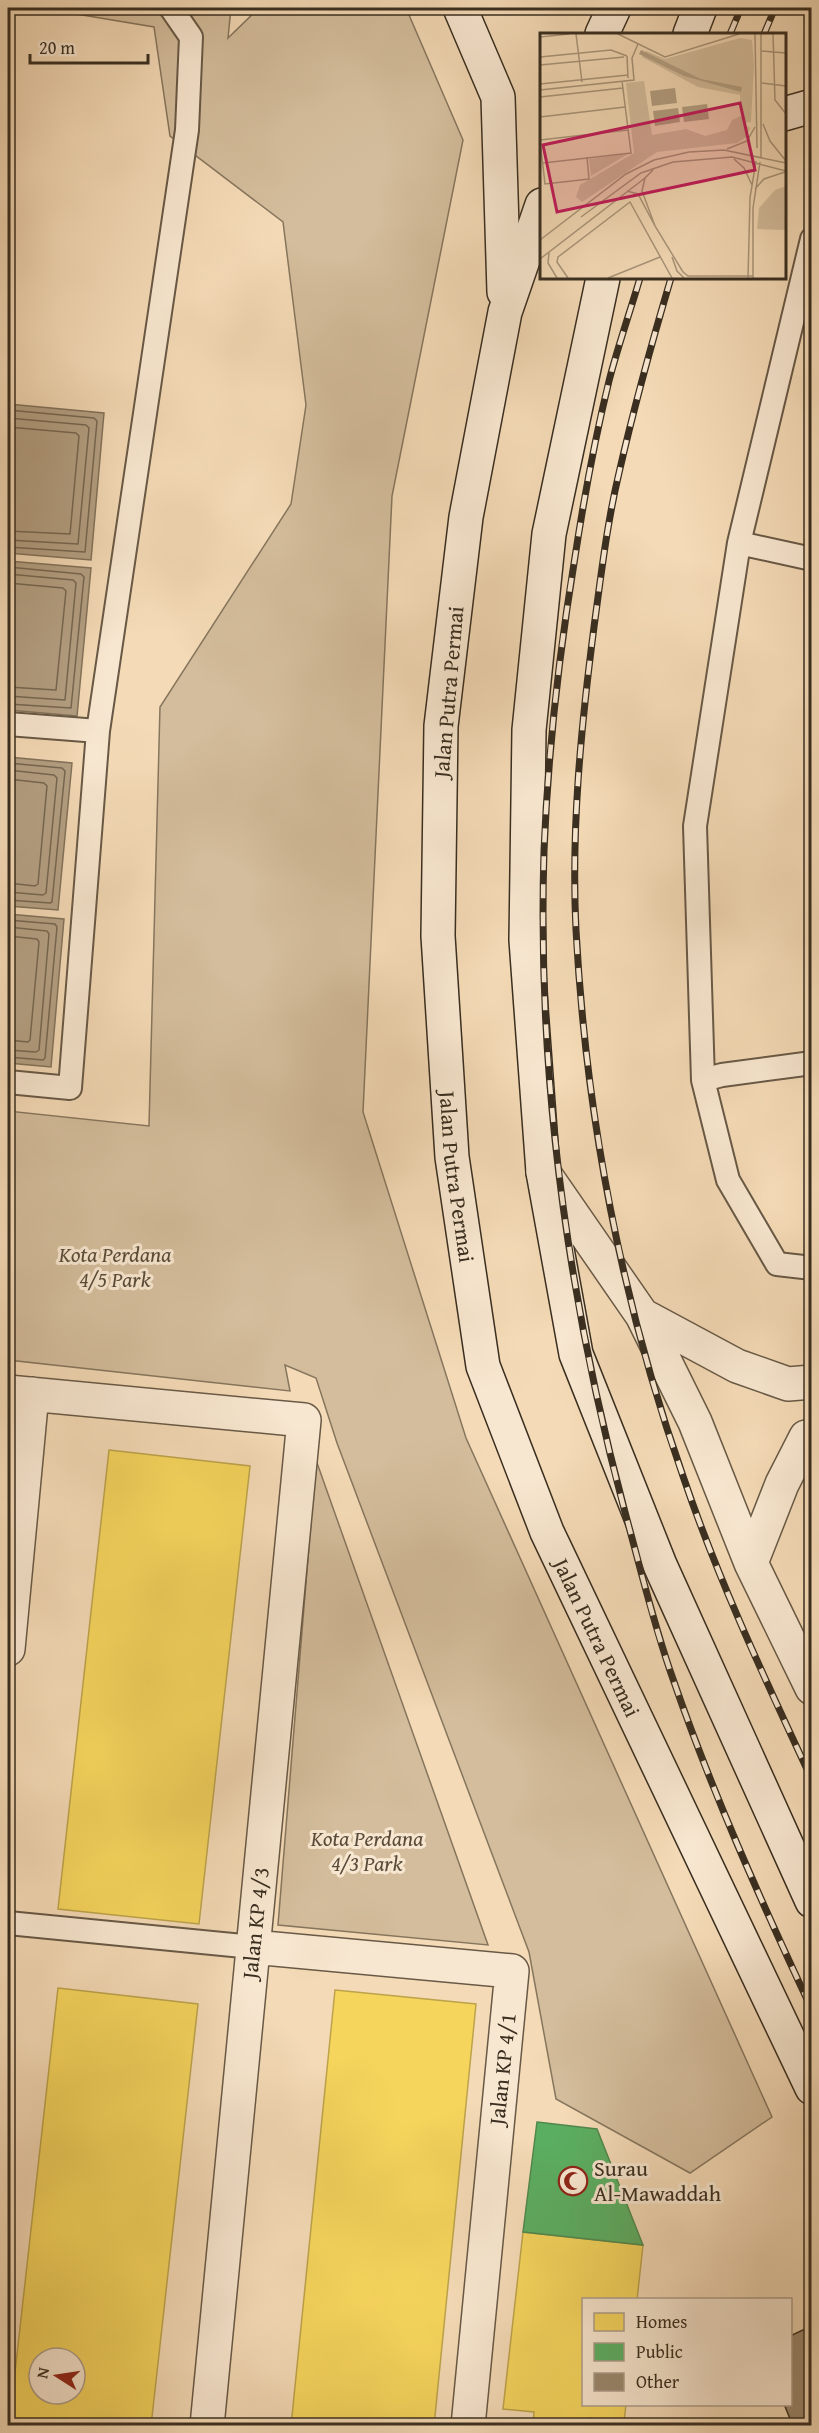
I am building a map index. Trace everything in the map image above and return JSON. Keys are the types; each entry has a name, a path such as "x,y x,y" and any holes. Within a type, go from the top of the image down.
{"main road":[{"path":"460,8 498,98 505,312"},
{"path":"602,33 614,8"},
{"path":"690,33 700,8"},
{"path":"786,113 812,106"},
{"name":"Jalan Putra Permai","path":"540,211 505,312 466,517 441,726 438,936 452,1157 483,1366 547,1532 812,2088"},
{"path":"603,279 549,534 529,730 525,939 543,1172 576,1354 660,1565 812,1901"},
{"path":"543,1172 642,1315 695,1422 752,1563 812,1688"},
{"path":"642,1315 737,1366 788,1384 812,1382"},
{"path":"8,1649 20,1393"},
{"name":"Jalan KP 4/3","path":"20,1393 304,1420 207,2426"},
{"path":"752,1563 782,1484 806,1437 812,1436"},
{"name":"Jalan KP 4/1","path":"253,1947 512,1971 468,2426"}],"lane":[{"path":"8,1082 70,1088 98,731 187,130 191,37 171,8"},
{"path":"812,238 739,543 695,826 712,1077 728,1180 777,1264 812,1268"},
{"path":"739,543 812,559"},
{"path":"8,724 98,731"},
{"path":"712,1077 812,1063"},
{"path":"8,1923 253,1947"}],"green space":[{"name":"Kota Perdana 4/5 Park","path":"40,8 231,8 228,38 259,8 398,8 409,15 463,140 392,496 363,1112 466,1438 772,2117 690,2173 556,2099 529,1952 337,1443 316,1378 285,1365 290,1391 8,1360 8,1111 149,1126 160,707 291,504 306,405 283,222 170,136 154,27"},
{"name":"Kota Perdana 4/3 Park","path":"316,1460 488,1945 278,1925"}],"water":[{"path":"8,404 104,413 91,560 8,553"},
{"path":"8,561 91,568 77,716 8,710"},
{"path":"8,757 72,763 58,910 8,906"},
{"path":"8,914 64,919 51,1067 8,1063"}],"building: Homes":[{"path":"109,1450 250,1466 199,1924 58,1909"},
{"path":"58,1988 198,2004 151,2426 9,2426"},
{"path":"335,1990 476,2004 434,2426 291,2426"},
{"path":"523,2232 643,2245 637,2298 582,2298 582,2406 626,2406 624,2422 589,2418 588,2426 533,2426 534,2412 503,2409"}],"building: Public":[{"name":"Surau Al-Mawaddah","path":"537,2122 597,2129 643,2245 523,2232"}],"building: Other":[{"path":"805,2329 812,2343 812,2426 793,2426 785,2406 792,2406 792,2335"}],"railway":[{"path":"730,33 741,8"},
{"path":"764,33 775,8"},
{"path":"640,279 613,368 594,446 569,593 555,703 544,851 543,935 552,1103 561,1187 588,1352 626,1516 654,1618 688,1721 721,1805 812,2010"},
{"path":"671,279 637,399 615,492 589,665 578,778 575,854 576,930 581,1000 588,1070 610,1208 642,1345 662,1413 712,1556 812,1780"}],"place":[{"name":"Surau Al-Mawaddah","path":"573,2181"}]}
